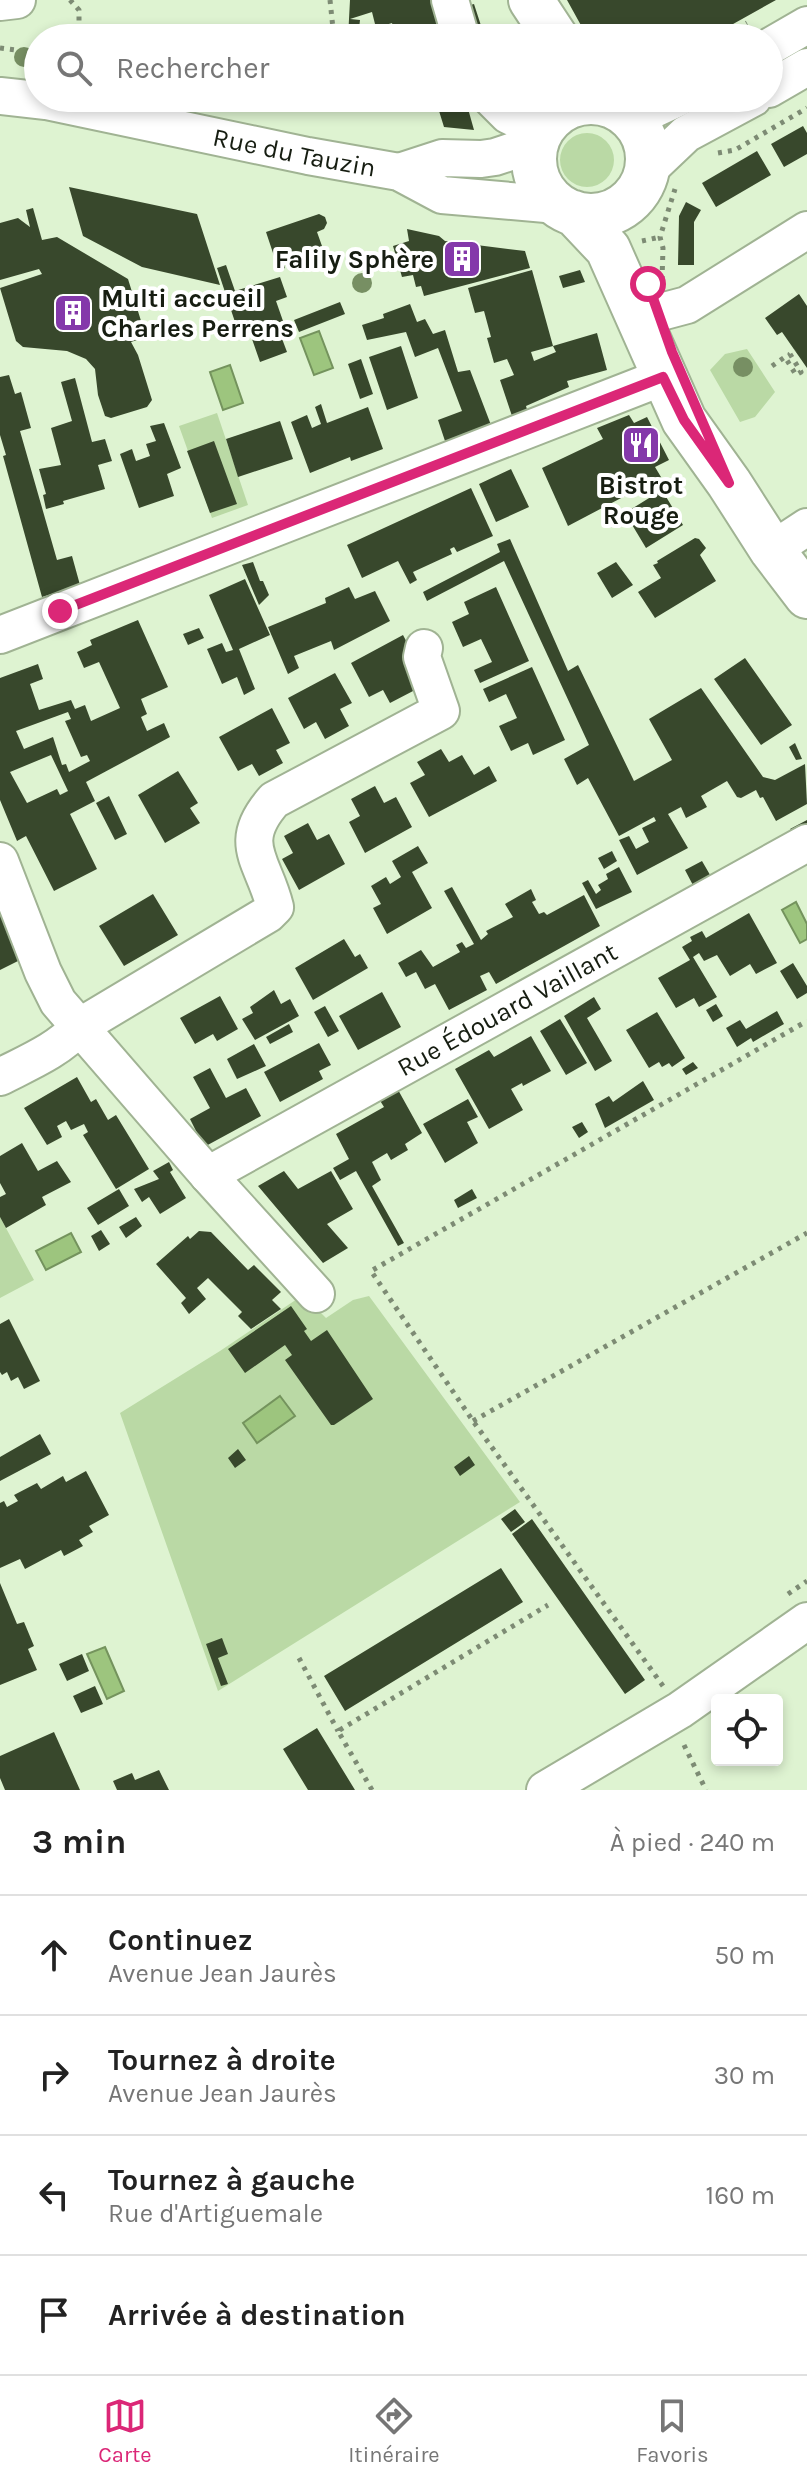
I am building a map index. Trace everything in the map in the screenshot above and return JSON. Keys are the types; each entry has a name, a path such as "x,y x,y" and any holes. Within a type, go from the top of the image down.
{"main road":[{"path":"527,24 529,0"},
{"path":"529,0 546,24"},
{"path":"614,112 646,143 655,181 637,208 638,242 657,313 729,483"},
{"path":"544,122 535,151 539,181 608,249 684,420 729,483 790,538 807,596"},
{"path":"565,209 593,216 612,212 655,181"}],"street":[{"path":"0,2 17,0"},
{"path":"450,0 457,24"},
{"path":"783,39 807,25"},
{"path":"783,81 807,67"},
{"name":"Rue du Tauzin","path":"0,96 24,99"},
{"name":"Rue du Tauzin","path":"98,112 399,172 442,195 565,209"},
{"path":"505,112 544,122"},
{"path":"655,181 686,134 727,112"},
{"name":"Rue du Tauzin","path":"399,172 442,158 481,159 513,151 544,122"},
{"path":"657,313 687,305 807,230"},
{"path":"0,635 663,377"},
{"path":"0,1077 63,1042 79,1027 275,907 258,864 253,838 259,816 274,800 441,711 422,657 424,648"},
{"name":"Rue Édouard Vaillant","path":"208,1175 807,843"},
{"path":"0,861 43,972 58,1002 316,1294"},
{"path":"545,1790 680,1710 807,1621"}],"path":[{"path":"70,0 79,10 79,24"},
{"path":"330,0 333,24"},
{"path":"0,48 24,51"},
{"path":"714,154 735,150 807,108"},
{"path":"655,181 663,248 657,313"},
{"path":"772,366 785,357 796,375 801,372 790,354 795,350"},
{"path":"680,1710 473,1421 371,1271 807,1021"},
{"path":"473,1421 807,1233"},
{"path":"338,1731 548,1605"},
{"path":"299,1658 372,1790"},
{"path":"684,1745 706,1790"}],"shaded area":[{"path":"587,133 606,141 614,160 606,179 587,187 568,179 560,160 568,141"},
{"path":"319,331 333,368 314,375 300,338"},
{"path":"747,349 775,392 755,417 740,422 710,370 725,354"},
{"path":"230,365 243,403 223,410 210,372"},
{"path":"217,413 248,505 212,518 179,426"},
{"path":"796,902 807,924 807,939 800,943 782,910"},
{"path":"0,1217 34,1280 0,1298"},
{"path":"71,1233 81,1252 46,1270 36,1251"},
{"path":"303,1295 326,1318 353,1300 369,1296 520,1502 218,1691 120,1413"},
{"path":"280,1396 295,1416 257,1443 243,1423"},
{"path":"105,1647 124,1691 107,1699 87,1654"}],"building":[{"path":"350,0 432,0 440,24 375,24 372,12 350,19 360,20 360,24 349,24"},
{"path":"567,0 776,0 733,24 580,24"},
{"path":"474,4 480,24 447,24 443,13"},
{"path":"439,112 469,112 474,130 444,127"},
{"path":"803,126 807,133 807,154 784,167 771,144"},
{"path":"757,151 771,175 716,207 702,183"},
{"path":"69,187 197,214 220,285 142,267 83,236"},
{"path":"686,202 701,210 694,222 694,265 678,265 679,216"},
{"name":"Multi accueil Charles Perrens","path":"33,208 42,240 57,237 128,279 146,337 131,342 152,400 147,407 111,418 105,416 98,395 95,369 86,359 67,351 23,347 16,341 0,288 42,274 39,269 0,280 0,223 18,218 30,227 26,210"},
{"path":"319,214 325,217 327,223 324,229 317,232 327,260 310,260 307,253 303,255 305,263 300,265 297,257 283,262 285,268 279,271 266,232"},
{"name":"Falily Sphère","path":"407,229 439,236 445,241 525,251 530,268 424,296 421,286 416,287 413,275 402,277 393,246 409,241"},
{"path":"226,265 235,291 280,277 287,297 276,301 283,321 242,335 217,268"},
{"path":"532,270 553,346 597,333 607,370 567,381 569,387 526,406 528,413 513,419 500,380 514,375 507,359 494,363 484,311 475,313 468,288","holes":["553,346 556,352 534,361 531,352"]},
{"path":"580,270 585,282 563,288 559,276"},
{"path":"799,294 807,306 807,368 782,332 777,335 765,318"},
{"path":"340,302 345,314 299,332 294,320"},
{"path":"410,304 417,322 425,319 433,334 445,330 458,372 470,370 491,425 446,444 438,420 462,411 438,348 415,357 406,332 367,340 362,325 384,318 383,314"},
{"path":"278,328 287,352 260,362 252,339"},
{"path":"401,346 418,398 387,410 369,357"},
{"path":"361,359 373,394 360,399 348,364"},
{"path":"9,375 15,394 21,392 31,428 20,431 57,560 72,556 80,585 42,597 3,456 6,455 0,435 0,377"},
{"path":"75,378 92,442 105,439 112,461 98,465 105,489 46,509 43,495 46,494 39,469 61,465 51,428 72,421 61,382"},
{"path":"321,404 327,423 368,407 383,449 351,461 350,457 310,473 291,422 307,415 312,428 321,424 315,407"},
{"path":"629,415 634,423 647,417 669,460 655,467 661,477 568,526 542,468 603,439 597,428"},
{"path":"280,421 293,459 238,477 226,439"},
{"path":"164,423 181,468 167,474 174,496 139,508 120,454 132,449 136,461 150,456 146,444 156,441 150,426"},
{"path":"214,441 237,504 210,513 187,451"},
{"path":"511,469 529,507 496,522 479,484"},
{"path":"471,488 493,536 457,552 454,547 450,549 452,554 413,572 417,580 410,584 398,561 362,578 347,545"},
{"path":"662,490 683,525 646,548 625,513"},
{"path":"695,538 706,548 700,555 716,581 655,618 638,592 661,578 653,565 657,561"},
{"path":"510,539 568,671 578,665 634,781 672,760 649,719 701,688 763,777 775,780 805,764 807,804 776,821 756,790 737,797 727,781 701,796 707,807 686,818 681,807 668,814 688,848 637,875 619,840 629,836 636,849 649,842 642,828 656,821 654,817 619,836 588,778 577,785 564,759 589,745 504,561 427,601 423,592 500,552 497,544"},
{"path":"253,562 269,595 259,605 242,565"},
{"path":"616,562 633,585 612,598 597,573"},
{"path":"245,579 270,635 239,649 255,689 244,695 237,677 222,684 207,649 222,643 226,652 233,650 209,595"},
{"path":"349,587 355,599 375,591 390,621 334,650 331,641 294,656 299,668 288,674 268,627 326,603 325,598"},
{"path":"496,587 529,661 480,683 474,670 492,662 481,639 463,647 452,622 469,614 464,602"},
{"path":"138,620 168,687 141,699 147,714 141,717 147,731 164,723 170,737 86,782 95,801 70,814 97,869 54,891 26,836 17,841 0,800 0,678 38,664 43,679 30,684 39,710 71,700 75,709 85,705 91,721 120,708 99,662 84,668 77,652 92,645 90,640","holes":["68,712 71,719 65,721 81,757 87,755 90,761 69,772 66,764 62,765 53,737 24,749 16,731","51,755 68,791 60,795 57,789 27,803 10,772"]},
{"path":"199,628 204,638 188,645 183,634"},
{"path":"403,635 421,669 408,676 415,690 390,703 383,690 369,697 351,663"},
{"path":"745,658 792,725 761,745 714,679"},
{"path":"532,667 565,740 533,755 528,743 511,751 499,726 517,718 506,694 489,702 483,689"},
{"path":"335,673 352,703 340,709 349,726 325,739 316,722 304,729 288,698"},
{"path":"272,708 290,743 276,750 283,763 259,776 252,764 238,771 219,737"},
{"path":"795,743 802,759 796,760 789,747"},
{"path":"441,749 449,762 462,755 474,775 489,766 497,781 429,817 410,783 425,775 417,762"},
{"path":"178,771 198,803 190,808 200,823 165,843 138,795"},
{"path":"375,786 384,803 396,797 412,827 365,853 349,822 360,816 351,799"},
{"path":"109,796 127,834 115,840 96,803"},
{"path":"807,820 807,828 794,835 790,829"},
{"path":"308,823 317,840 329,834 345,864 299,890 282,859 293,853 284,836"},
{"path":"418,846 428,863 412,872 432,908 387,934 373,908 381,904 371,886 386,877 390,884 401,877 392,861"},
{"path":"612,851 617,861 604,869 598,858"},
{"path":"702,861 713,880 695,889 685,870"},
{"path":"619,867 632,892 596,909 582,883 588,880 596,894 601,890 598,885 608,879 606,874"},
{"path":"452,887 481,940 488,934 486,931 513,917 505,904 531,889 536,900 532,902 539,914 544,912 547,915 584,895 600,926 496,984 489,972 480,976 487,990 449,1010 435,984 425,989 416,972 406,977 398,963 421,950 433,967 460,952 456,945 462,942 466,948 474,944 444,891"},
{"path":"153,894 178,935 124,966 99,926"},
{"path":"0,910 20,960 0,970"},
{"path":"749,913 777,963 756,974 750,964 730,976 717,955 704,961 699,953 693,957 717,997 699,1007 694,998 676,1008 658,978 690,960 682,947 692,941 690,937 702,931 706,938"},
{"path":"344,939 355,957 360,954 368,968 313,1000 295,968"},
{"path":"793,963 807,986 807,993 797,999 780,971"},
{"path":"274,990 281,1004 290,999 299,1016 255,1040 242,1019 253,1013 250,1007"},
{"path":"382,992 401,1027 358,1050 339,1016"},
{"path":"220,996 238,1029 217,1041 213,1034 195,1044 180,1018"},
{"path":"594,997 601,1009 587,1018 612,1061 595,1071 564,1016"},
{"path":"716,1004 723,1016 713,1022 706,1010"},
{"path":"325,1006 339,1031 328,1037 314,1012"},
{"path":"777,1011 784,1024 753,1042 751,1038 737,1047 726,1028 740,1020 746,1029"},
{"path":"657,1012 685,1058 672,1067 669,1063 662,1067 659,1062 649,1068 626,1030"},
{"path":"560,1019 587,1063 566,1075 540,1031"},
{"path":"289,1024 293,1032 270,1044 266,1037"},
{"path":"531,1036 551,1071 511,1089 523,1110 489,1129 455,1069 489,1050 494,1057"},
{"path":"319,1043 331,1065 319,1071 323,1079 280,1102 264,1072"},
{"path":"254,1044 266,1066 237,1079 227,1059"},
{"path":"693,1062 698,1068 686,1075 682,1069"},
{"path":"210,1068 226,1098 246,1088 261,1116 204,1147 190,1119 210,1108 193,1077"},
{"path":"77,1077 91,1102 96,1099 108,1120 116,1115 149,1169 116,1189 83,1135 88,1132 84,1124 71,1130 66,1121 57,1126 62,1137 47,1145 24,1108"},
{"path":"643,1081 654,1100 605,1128 595,1104 609,1096 613,1102"},
{"path":"397,1088 422,1133 405,1144 408,1150 391,1160 387,1153 372,1162 381,1180 372,1186 404,1243 398,1246 356,1171 340,1180 333,1168 349,1159 336,1134 384,1107 379,1099"},
{"path":"468,1099 478,1117 467,1122 478,1143 445,1163 423,1124"},
{"path":"582,1122 588,1132 579,1138 572,1127"},
{"path":"22,1143 38,1171 57,1161 71,1182 42,1197 46,1205 6,1228 0,1217 0,1197 6,1194 0,1183 0,1156"},
{"path":"169,1162 173,1170 170,1172 186,1198 160,1214 149,1197 142,1202 134,1189 159,1179 153,1171"},
{"path":"284,1171 298,1189 331,1171 353,1209 327,1224 348,1248 323,1263 258,1186"},
{"path":"119,1189 129,1206 98,1225 87,1208"},
{"path":"472,1189 477,1198 458,1208 454,1200"},
{"path":"136,1217 142,1226 126,1238 119,1227"},
{"path":"101,1230 110,1244 99,1251 91,1236"},
{"path":"199,1231 211,1232 248,1270 254,1265 281,1292 272,1300 281,1309 251,1329 238,1316 242,1312 208,1278 197,1288 206,1299 189,1314 181,1303 186,1298 156,1264 188,1236 190,1239"},
{"path":"291,1306 307,1329 304,1331 311,1341 327,1330 373,1399 334,1425 285,1360 292,1355 285,1345 245,1373 228,1349"},
{"path":"9,1319 40,1381 24,1389 18,1377 11,1381 7,1372 2,1375 0,1372 0,1324"},
{"path":"40,1434 51,1454 0,1481 0,1457"},
{"path":"238,1449 246,1460 235,1468 228,1458"},
{"path":"469,1456 475,1465 460,1476 454,1467"},
{"path":"86,1471 109,1515 89,1526 93,1532 79,1540 83,1546 64,1556 61,1550 25,1569 20,1559 0,1568 0,1503 4,1501 7,1507 18,1501 14,1495 37,1483 41,1489 63,1476 66,1482"},
{"path":"515,1509 525,1522 511,1532 501,1519"},
{"path":"532,1519 645,1680 625,1694 512,1534"},
{"path":"501,1568 523,1602 345,1711 324,1676"},
{"path":"0,1583 17,1624 24,1622 34,1646 28,1649 37,1670 0,1685"},
{"path":"222,1638 228,1654 218,1658 228,1684 221,1686 206,1644"},
{"path":"82,1654 89,1671 67,1681 59,1664"},
{"path":"95,1686 103,1704 81,1713 73,1696"},
{"path":"317,1728 355,1790 308,1790 283,1749"},
{"path":"54,1732 80,1790 5,1790 0,1778 0,1756"},
{"path":"159,1770 169,1790 117,1790 113,1781 132,1773 135,1780"}],"place":[{"name":"Falily Sphère","path":"462,259"},
{"name":"Multi accueil Charles Perrens","path":"73,313"},
{"name":"Bistrot Rouge","path":"641,445"}],"route":[{"path":"60,611 663,377 684,420 729,483 672,352 648,284"}]}
